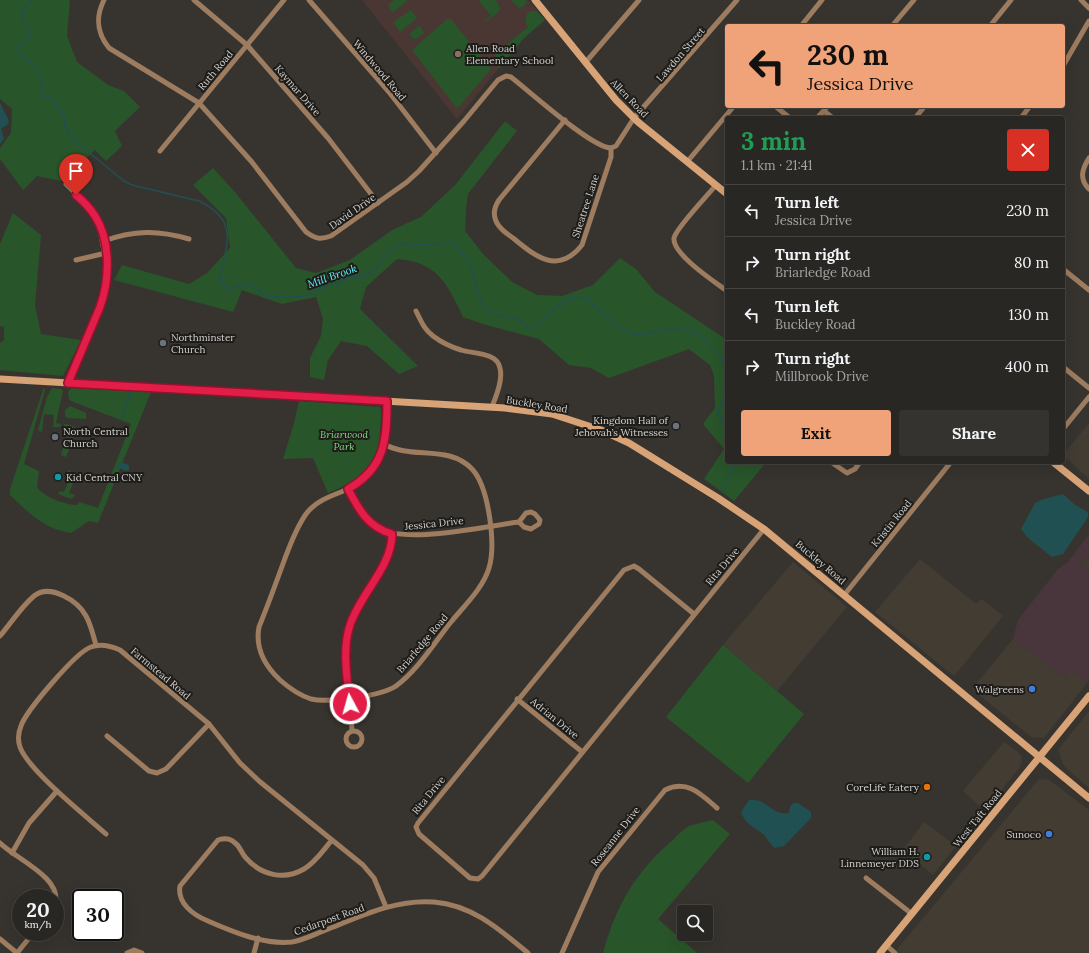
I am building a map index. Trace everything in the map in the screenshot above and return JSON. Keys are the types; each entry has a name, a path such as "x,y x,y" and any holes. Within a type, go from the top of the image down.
{"street":[{"name":"David Drive","path":"104,0 98,17 98,29 102,38 110,48 199,103 251,161 306,232 315,238 322,239 331,236 407,182 436,153 503,76 511,77 590,140 606,148 611,148"},
{"name":"Kaymar Drive","path":"194,0 247,45 328,138 378,203"},
{"name":"Ruth Road","path":"160,151 284,0"},
{"name":"Windwood Road","path":"308,0 389,92 436,153"},
{"path":"585,63 639,0"},
{"name":"Lawdon Street","path":"634,118 737,0"},
{"path":"803,24 822,0"},
{"path":"894,24 914,0"},
{"path":"992,24 1011,0"},
{"path":"1081,0 1089,8"},
{"name":"Allen Road","path":"537,1 616,100 634,118 725,192"},
{"path":"1065,62 1089,20"},
{"path":"726,116 732,108"},
{"path":"778,108 788,116"},
{"path":"819,116 826,108"},
{"path":"917,116 923,108"},
{"path":"1022,116 1028,108"},
{"path":"687,162 725,117"},
{"path":"611,148 616,146 634,118"},
{"name":"Sheatree Lane","path":"565,120 499,200 494,211 497,223 535,256 550,261 558,260 573,255 582,245 611,157 611,148"},
{"path":"1089,158 1084,166 1082,175 1085,186 1089,189"},
{"path":"66,184 95,215 104,241 107,276 104,295 68,383"},
{"path":"716,185 676,233 674,242 676,249 725,289"},
{"path":"104,241 119,236 152,232 167,233 189,239"},
{"path":"76,260 106,253"},
{"path":"1065,271 1089,290"},
{"path":"416,311 424,327 444,343 461,350 492,357 496,360 500,367 501,376 492,407"},
{"path":"1065,369 1089,388"},
{"name":"Buckley Road","path":"0,379 492,407 552,414 601,430 641,450 718,498 764,529 845,594 1089,798"},
{"path":"1065,427 1089,397"},
{"name":"Briarledge Road","path":"384,444 399,450 439,453 462,461 478,476 484,489 489,511 492,553 490,567 484,580 415,667 396,686 378,694 327,700 312,699 289,688 266,665 260,646 258,633 300,523 307,512 317,504 358,484 373,470 379,460 384,444 387,401"},
{"path":"834,464 847,473 854,469 858,464"},
{"name":"Kristin Road","path":"845,594 949,464"},
{"path":"1055,464 1089,491"},
{"name":"Jessica Drive","path":"348,489 362,515 375,526 392,534 419,535 519,522"},
{"name":"Rita Drive","path":"694,614 639,569 634,566 628,567 609,588 418,823 416,827 419,834 470,878 478,879 482,876 582,751 764,529"},
{"path":"352,730 346,668 350,624 382,566 390,546 392,534"},
{"path":"0,636 38,593 54,592 69,599 85,615 91,626 96,645 81,652 71,661 25,717 19,736 23,754 57,791 106,834"},
{"name":"Farmstead Road","path":"96,645 104,645 120,650 209,724 240,763 363,865 374,878 386,908"},
{"name":"West Taft Road","path":"880,953 1089,696"},
{"name":"Adrian Drive","path":"518,700 582,751"},
{"path":"107,736 149,771 157,773 166,769 209,724"},
{"name":"Roseanne Drive","path":"562,953 598,872 665,790 680,785 690,787 700,792 717,808"},
{"path":"12,853 29,823 57,791"},
{"name":"Cedarpost Road","path":"332,840 313,862 304,869 284,876 272,875 259,870 244,856 235,843 230,839 222,838 213,844 180,886 179,892 183,902 202,919 258,938 279,942 301,940 403,903 434,902 472,912 492,924 528,953"},
{"path":"0,843 50,882 54,889"},
{"path":"866,878 912,914"},
{"path":"254,953 258,938"},
{"path":"0,939 17,953 27,941"},
{"path":"886,945 895,953"},
{"path":"127,953 134,950 142,953"}],"shaded area":[{"name":"Allen Road Elementary School","path":"362,0 528,0 545,20 523,39 457,119"},
{"path":"1089,423 1089,479 1065,457 1065,453"},
{"path":"1089,534 1089,554 1081,563 1089,570 1089,681 1087,683 1072,671 1065,678 1013,639 1018,620 1058,569 1069,561"},
{"path":"1089,554 1089,570 1081,563"},
{"path":"920,559 976,604 982,599 1003,616 954,676 875,612"},
{"path":"793,562 847,607 777,691 723,645"},
{"path":"1013,639 1065,678 1072,671 1087,683 1044,738 1031,737 972,689"},
{"path":"1089,711 1089,788 1064,766 1058,750"},
{"path":"1004,742 1017,751 1021,756 1022,762 1019,768 985,811 963,791"},
{"path":"1039,779 1049,780 1089,810 1089,953 894,953"},
{"path":"924,822 956,846 933,875 903,850"}],"green space":[{"path":"0,0 70,0 67,36 77,62 108,85 124,91 140,107 115,131 122,146 106,161 95,150 61,181 37,176 23,190 0,159 0,148 11,133 12,109 0,99"},
{"path":"394,0 408,0 394,12 391,11 388,5"},
{"path":"478,0 496,0 501,10 486,22 485,21 491,16"},
{"path":"511,0 526,0 527,2 523,7 519,8"},
{"path":"411,10 417,18 400,32 393,22"},
{"path":"530,11 537,11 545,20 523,39 499,68 495,65 497,59 495,54 528,27 526,18"},
{"path":"447,19 451,19 491,69 459,107 456,107 412,50"},
{"path":"419,26 424,33 416,39 413,39 410,35 411,32"},
{"path":"505,121 517,131 468,194 465,231 484,255 512,282 537,295 562,296 593,285 620,258 636,269 655,292 725,339 725,464 764,465 734,501 704,479 724,449 703,424 715,408 714,376 710,365 689,349 609,378 591,368 569,365 539,339 463,317 452,294 439,276 422,265 411,261 397,259 366,287 360,309 418,366 399,374 367,346 341,341 328,360 324,380 310,377 310,358 321,336 323,319 316,297 282,304 242,290 233,312 114,280 122,265 189,284 207,273 230,248 226,218 193,185 213,168 235,192 296,268 316,273 350,260 392,230 421,217 456,184"},
{"path":"13,213 41,235 35,305 41,334 81,340 63,376 0,370 0,343 4,340 4,327 0,326 0,244"},
{"path":"44,387 45,390 24,464 39,471 37,487 49,497 67,504 77,505 79,502 98,508 131,424 71,401 69,399 68,392 72,388 151,392 98,523 89,521 71,533 61,531 45,524 31,514 10,495 10,489"},
{"path":"52,388 61,389 63,391 56,423 61,424 60,427 53,427 54,415 44,414 42,432 38,430 47,397"},
{"name":"Briarwood Park","path":"299,401 380,407 380,431 375,455 371,464 365,471 350,483 328,493 313,458 283,459"},
{"path":"70,406 86,413 86,419 67,418 65,415 65,410"},
{"path":"64,424 71,425 77,429 66,457 61,455 67,435 65,434 66,428 64,427"},
{"path":"69,470 76,476 69,493 75,495 71,499 58,494 60,491 64,492 71,475 67,474"},
{"path":"723,645 804,714 748,783 666,717"},
{"path":"713,820 730,834 658,919 677,936 677,941 683,941 697,953 603,953 614,920 638,877 660,852 682,831 692,825"}],"water":[{"path":"0,103 9,121 7,125 1,129 4,139 0,144"},
{"path":"120,462 129,465 129,470 126,471 119,468 117,465"},
{"path":"1063,494 1075,505 1088,512 1088,517 1063,554 1052,557 1027,537 1021,529 1035,503"},
{"path":"749,800 761,802 773,810 783,813 789,813 790,807 793,803 798,803 811,812 811,818 784,846 775,848 765,836 749,824 743,817 741,812"}],"waterway":[{"name":"Mill Brook","path":"32,0 23,10 21,20 29,30 29,36 18,47 18,50 20,55 35,67 42,84 43,96 53,101 66,118 64,125 70,137 124,181 132,185 199,201 212,209 225,225 227,234 227,244 220,280 227,289 250,283 263,294 278,297 298,297 311,293 327,285 336,285 349,277 364,276 371,273 389,252 401,243 413,245 454,243 471,264 477,291 483,305 490,313 520,320 529,328 541,323 563,302 582,297 616,325 631,333 640,335 666,329 682,329 692,332 710,343 722,360 725,370"},
{"path":"121,419 131,392"},
{"name":"Mill Brook","path":"725,394 718,411 725,427"},
{"name":"Mill Brook","path":"722,491 735,464"}],"place":[{"name":"Allen Road Elementary School","path":"458,54"},
{"name":"Northminster Church","path":"163,343"},
{"name":"Kingdom Hall of Jehovah’s Witnesses","path":"676,426"},
{"name":"North Central Church","path":"55,437"},
{"name":"Kid Central CNY","path":"58,477"},
{"name":"Walgreens","path":"1032,689"},
{"name":"CoreLife Eatery","path":"927,787"},
{"name":"Sunoco","path":"1049,834"},
{"name":"William H. Linnemeyer DDS","path":"927,857"}],"route":[{"path":"76,195 95,215 99,224 106,253 107,276 104,295 100,307 68,383 387,401 386,434 379,460 373,470 358,484 348,489 362,515 375,526 392,534 390,546 382,566 360,603 350,624 348,632 346,668 350,704"}]}
